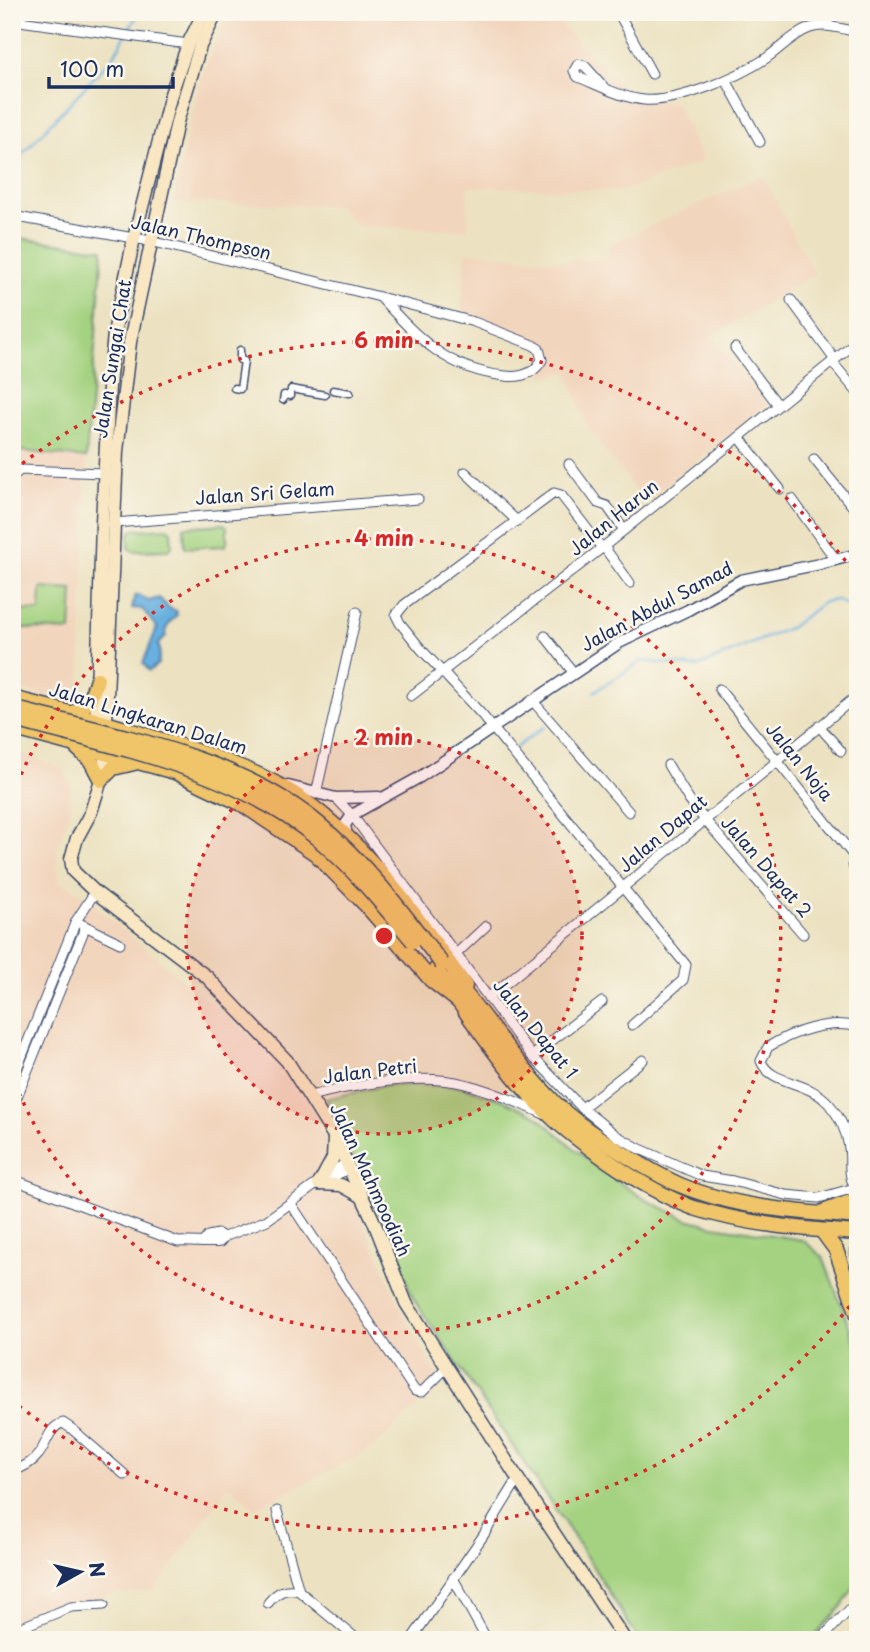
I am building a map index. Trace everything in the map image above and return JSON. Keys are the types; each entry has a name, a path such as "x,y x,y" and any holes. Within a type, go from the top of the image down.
{"main road":[{"name":"Jalan Sungai Chat","path":"101,721 97,679 109,387 114,333 134,238 171,94 188,44 204,12"},
{"name":"Jalan Sungai Chat","path":"101,721 122,405 130,342 150,241 189,78 200,46 217,12"},
{"path":"72,713 88,703 97,679"},
{"name":"Jalan Lingkaran Dalam","path":"12,698 101,721 225,760 275,783 322,814 371,860 410,906 493,1028"},
{"name":"Jalan Lingkaran Dalam","path":"12,708 214,766 244,778 285,800 318,823 348,850 395,903 439,966 459,1002 514,1076 554,1119 593,1151 634,1178 682,1203 718,1215 771,1225 858,1233"},
{"name":"Jalan Lingkaran Dalam","path":"12,719 171,763 242,791 281,813 318,839 439,966 556,1103 601,1139 638,1162 678,1184 722,1198 775,1209 858,1217"},
{"name":"Jalan Mahmoodiah","path":"101,721 101,780 91,812 77,838 70,863 76,874 95,892 207,977 287,1061 334,1136 406,1303 625,1640"},
{"name":"Jalan Lingkaran Dalam","path":"12,728 175,772 225,794 297,839 334,871 431,980 459,1002"},
{"path":"73,745 91,761 101,780 113,768 139,762"},
{"path":"334,1136 333,1158 319,1184 341,1185 362,1196"},
{"path":"818,1214 847,1203 858,1204"},
{"path":"822,1231 836,1250 858,1315"}],"street":[{"path":"618,12 652,74"},
{"path":"810,29 816,12 830,26"},
{"path":"12,20 188,44"},
{"path":"603,86 634,98 654,100 674,97 726,80 751,68 810,29 830,26 858,32"},
{"path":"726,80 760,142"},
{"name":"Jalan Thompson","path":"12,216 150,241 380,297 474,322 521,339 539,349 542,360 530,373 513,377 473,371 456,364 425,343 380,297"},
{"path":"791,300 858,393"},
{"name":"Jalan Harun","path":"411,696 603,548 858,341"},
{"path":"734,348 778,405"},
{"path":"234,388 240,389 244,361 240,360 240,350"},
{"path":"333,390 350,393"},
{"path":"283,400 284,395 290,396 291,391 325,395"},
{"path":"739,437 780,489"},
{"path":"814,459 858,513"},
{"path":"569,464 598,503 607,506 624,530"},
{"path":"12,477 20,470 105,473"},
{"path":"465,472 517,521"},
{"path":"630,583 558,493 547,497 404,605 396,615 400,623 492,727 686,965 683,980 632,1025"},
{"name":"Jalan Sri Gelam","path":"114,523 418,499"},
{"path":"792,499 836,560"},
{"name":"Jalan Abdul Samad","path":"352,815 420,777 619,643 688,610 741,580 858,554"},
{"path":"316,794 357,612"},
{"path":"545,636 573,672"},
{"name":"Jalan Noja","path":"719,689 855,852"},
{"name":"Jalan Dapat","path":"488,998 857,696"},
{"path":"533,700 629,813"},
{"path":"819,726 841,751"},
{"name":"Jalan Dapat 2","path":"668,765 689,800 803,934"},
{"name":"Jalan Abdul Samad","path":"275,783 336,798 383,796"},
{"name":"Jalan Dapat 1","path":"336,798 352,815 532,1056 582,1108 617,1136 702,1176 786,1195 819,1198 858,1186"},
{"path":"347,836 345,825 352,815"},
{"path":"855,852 858,880"},
{"path":"12,1081 80,924 85,906 95,892"},
{"path":"80,924 120,943"},
{"path":"12,1109 83,933 80,924"},
{"path":"456,954 486,926"},
{"path":"532,1056 602,1002"},
{"path":"858,1027 832,1024 799,1032 768,1047 761,1061 764,1069 772,1075 810,1088 828,1103 846,1136 850,1149 852,1181 858,1186"},
{"path":"582,1108 643,1060"},
{"name":"Jalan Petri","path":"310,1096 357,1086 406,1080 463,1083 512,1099 554,1119"},
{"path":"835,1194 849,1164"},
{"path":"12,1180 178,1242 204,1241 208,1236 218,1234 224,1237 267,1220 319,1184 327,1174 348,1165"},
{"path":"291,1204 415,1391 422,1392 447,1367"},
{"path":"855,1270 858,1280"},
{"path":"12,1471 36,1458 51,1431 56,1425 63,1423 125,1475"},
{"path":"411,1640 518,1479"},
{"path":"277,1511 299,1591"},
{"path":"453,1578 487,1640"},
{"path":"268,1604 278,1593 292,1589 299,1591 358,1640"},
{"path":"823,1639 854,1610 858,1601"},
{"path":"12,1631 71,1607 104,1605"},
{"path":"854,1610 858,1622"}],"shaded area":[{"path":"230,12 549,12 627,94 676,103 703,161 623,191 467,187 468,230 357,226 339,206 173,202 200,78"},
{"path":"762,176 815,274 711,336 767,405 645,503 589,430 567,372 542,378 546,351 539,341 515,330 461,316 466,252 559,261 608,259 609,244"},
{"path":"12,450 86,458 80,693 75,702 68,704 12,687"},
{"path":"12,749 62,769 70,783 70,810 57,851 59,881 79,892 286,1067 308,1101 347,1181 399,1305 443,1387 371,1449 255,1509 229,1485 154,1591 116,1594 12,1622"}],"green space":[{"path":"12,237 103,249 86,458 12,450"},
{"path":"224,524 227,527 227,543 224,546 185,548 184,527"},
{"path":"168,528 171,531 172,547 168,550 133,551 129,548 129,533 133,530"},
{"path":"41,588 73,590 71,631 12,628 12,610 40,611"},
{"path":"387,1085 460,1086 505,1101 536,1115 596,1167 646,1200 687,1219 714,1226 803,1240 823,1257 858,1350 858,1581 842,1606 811,1640 639,1640 572,1534 414,1300 375,1204 326,1099"}],"water":[{"path":"139,595 149,601 159,598 176,611 177,615 167,627 166,636 158,644 158,664 149,671 143,663 157,628 142,609 132,608 135,596"}],"waterway":[{"path":"12,165 113,57 139,12"},
{"path":"594,692 642,661 697,667 791,627 824,602 836,600 858,611"},
{"path":"515,748 544,727"}],"tunnel":[{"path":"855,1270 853,1251 858,1234"}]}
